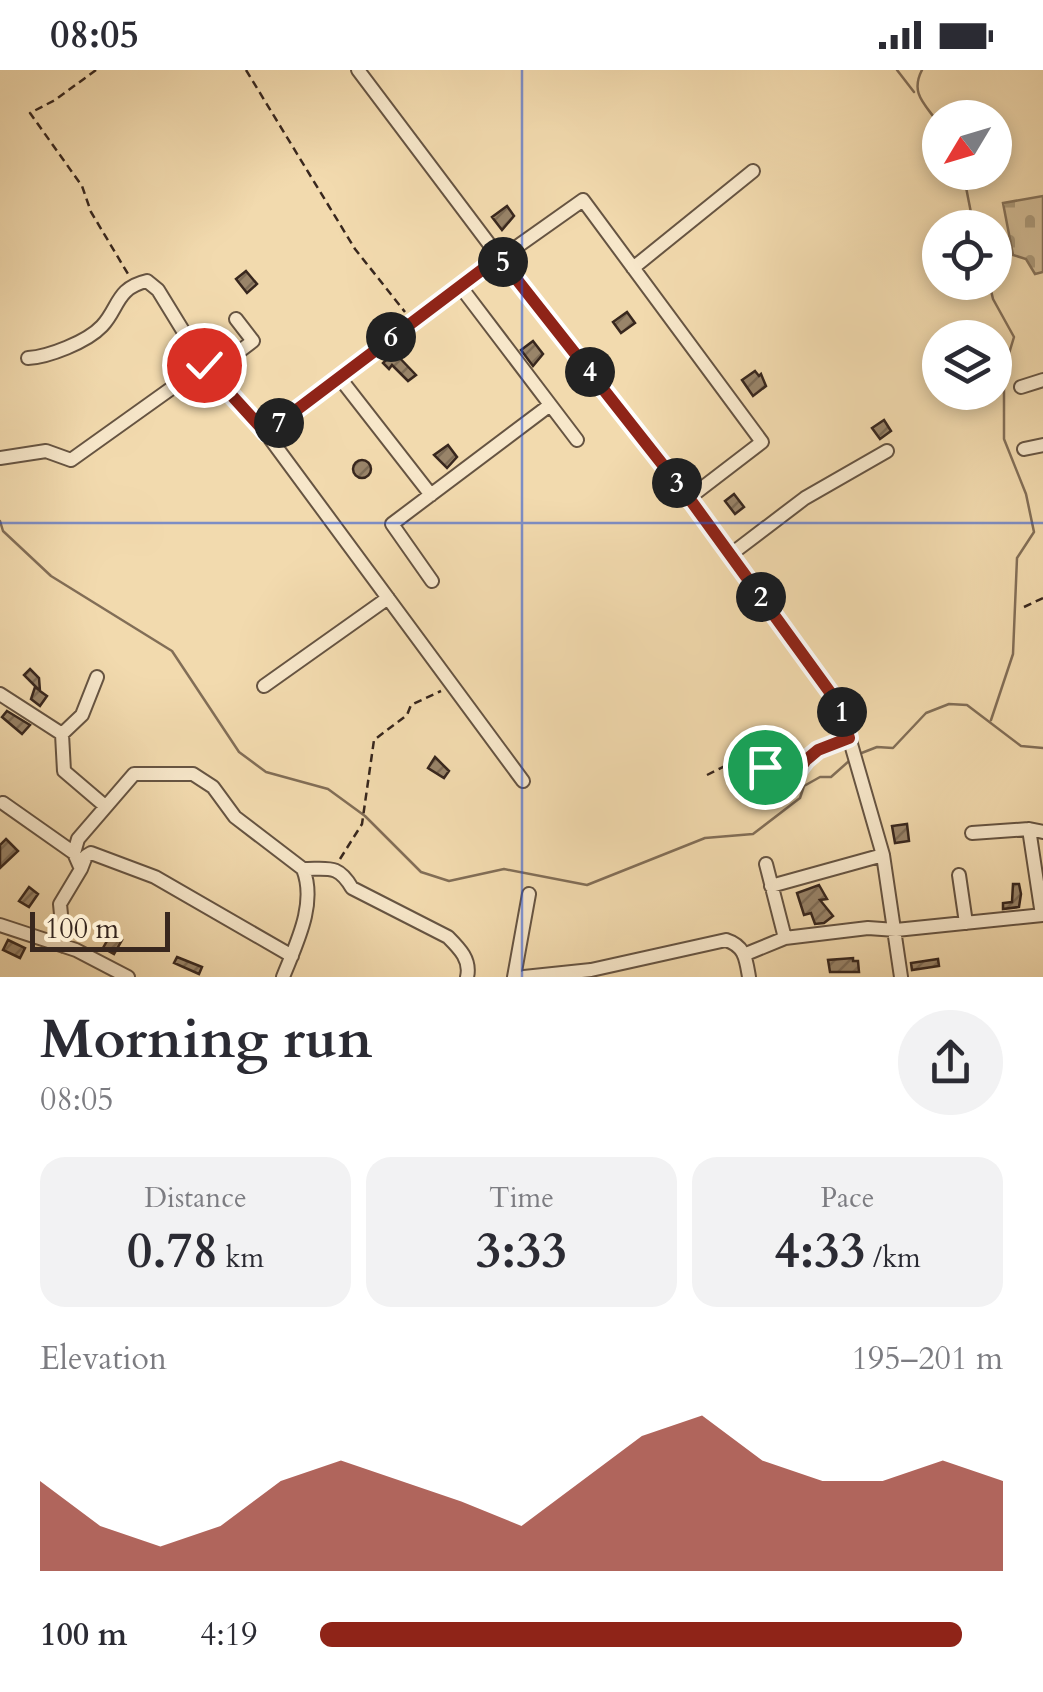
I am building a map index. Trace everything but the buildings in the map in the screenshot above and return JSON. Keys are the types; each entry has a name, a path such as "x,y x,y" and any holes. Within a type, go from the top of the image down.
{"street":[{"path":"358,70 689,498 840,706 883,855 901,977"},
{"path":"633,268 753,171"},
{"path":"266,433 412,321 582,200 762,442 689,498"},
{"path":"28,358 49,356 102,326 114,304 134,284 147,281 158,290 208,369 266,433 522,781"},
{"path":"460,286 577,440"},
{"path":"0,458 46,451 71,460 253,341 236,319"},
{"path":"339,377 432,495"},
{"path":"1022,388 1043,380"},
{"path":"432,581 392,524 550,405"},
{"path":"1024,448 1043,445"},
{"path":"730,555 806,498 887,451"},
{"path":"264,686 388,598"},
{"path":"96,677 82,715 62,734 64,771 106,806"},
{"path":"2,700 62,734"},
{"path":"74,853 78,838 134,774 193,774 213,786 235,817 304,869 308,903 284,977"},
{"path":"4,803 74,853 81,869"},
{"path":"746,954 785,938 1042,915 1036,831 972,833"},
{"path":"64,946 60,904 91,853 155,877 292,956"},
{"path":"771,886 883,855"},
{"path":"766,864 785,938"},
{"path":"304,869 334,868 344,874 352,888 448,938 461,949 468,972"},
{"path":"959,875 966,923"},
{"path":"514,977 529,894"},
{"path":"0,925 64,946 128,977"},
{"path":"524,977 591,970 726,940 736,943 746,954 749,977"}],"path":[{"path":"96,70 30,113 82,186 91,212 134,284"},
{"path":"246,70 356,250 412,321"},
{"path":"1024,607 1043,598"},
{"path":"334,868 362,824 374,740 407,715 411,705 452,686"},
{"path":"708,775 737,760 750,769 765,767 781,787 786,787 818,750 849,738"}],"green space":[{"path":"1043,196 1043,272 1035,274 1026,259 1013,255 1012,210 1004,210 1003,203"}],"waterway":[{"path":"897,70 914,92"},
{"path":"922,70 918,86 922,100"},
{"path":"967,190 970,210"},
{"path":"991,720 1013,654 1017,558 1034,532 1026,494 1004,439 1004,370 1014,337 994,300"},
{"path":"0,521 3,531 51,576 172,651 239,752 266,772 328,789 365,816 421,872 449,881 504,869 587,885 705,838 753,834 800,798 804,786 820,777 831,777 849,761"},
{"path":"859,754 877,747 893,748 926,713 949,704 967,705 1021,746 1043,748"}],"route":[{"path":"204,365 266,433 499,257 689,498 840,706 849,738 818,750 786,787 781,787 765,767"}]}
